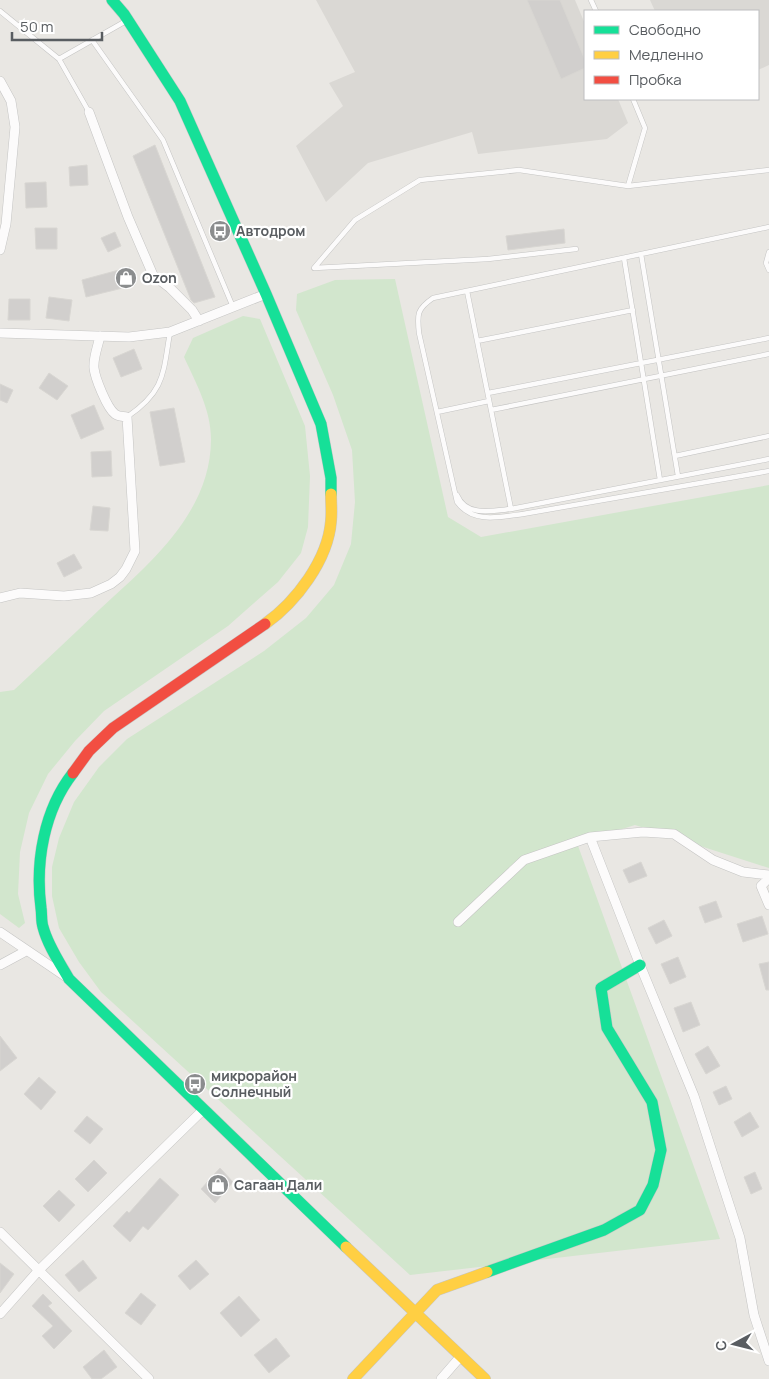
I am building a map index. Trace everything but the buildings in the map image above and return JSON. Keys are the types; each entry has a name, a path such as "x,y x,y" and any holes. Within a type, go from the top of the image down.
{"main road":[{"path":"112,0 180,101 266,294 321,424 332,478 330,523 321,559 299,592 273,618 113,728 89,751 63,785 50,816 40,854 39,893 44,927 54,953 69,979 87,998 485,1379"},
{"path":"354,1379 437,1290 604,1230 640,1210 653,1185 661,1150 652,1102 608,1028 601,988 640,966"}],"street":[{"path":"0,81 11,101 15,127 6,224 0,250"},
{"path":"88,112 128,217 154,275 170,288 199,321"},
{"path":"0,333 129,337 170,332 266,294"},
{"path":"0,598 20,593 64,596 91,593 112,584 126,569 135,551 127,416 120,416 112,410 96,376 94,365 100,336"},
{"path":"458,922 524,860 590,837 642,832 674,834 713,860 743,872 769,876 761,886 769,905"},
{"path":"590,837 640,966 694,1096 740,1238 754,1315 769,1361"},
{"path":"0,932 69,979"},
{"path":"0,965 26,951"},
{"path":"0,1314 39,1270 203,1110"},
{"path":"0,1232 150,1379"},
{"path":"441,1379 461,1356"}],"lane":[{"path":"0,11 59,59 88,112"},
{"path":"59,59 127,20"},
{"path":"92,40 163,140 233,307"},
{"path":"628,186 645,128 633,100"},
{"path":"576,249 488,259 314,268 355,220 420,180 519,170 628,186 769,170"},
{"path":"769,227 433,298 421,307 418,318 419,333 457,502 471,514 489,518 523,514 769,471"},
{"path":"769,252 766,263 769,270"},
{"path":"641,254 678,476"},
{"path":"624,258 660,480"},
{"path":"467,291 511,509"},
{"path":"477,341 633,310"},
{"path":"127,416 138,409 160,384 170,332"},
{"path":"488,393 769,338"},
{"path":"491,410 769,354"},
{"path":"437,412 489,401"},
{"path":"675,456 769,436"},
{"path":"454,486 459,499 469,508 482,512 511,509 769,459"}],"shaded area":[{"path":"316,0 575,0 584,22 584,100 618,100 628,123 607,139 478,154 472,132 368,163 326,202 296,146 343,106 329,83 355,72"},
{"path":"650,0 769,0 769,65 759,70 759,10 655,10"}],"green space":[{"path":"395,279 448,517 481,537 769,485 769,868 635,825 577,843 720,1239 410,1275 101,992 79,962 59,928 52,896 52,867 59,838 74,802 99,767 127,739 264,651 306,618 334,585 351,544 355,502 352,450 333,395 296,310 297,294 335,280"},
{"path":"243,316 260,319 305,426 310,476 308,527 301,553 278,582 228,626 104,711 75,741 48,774 29,813 20,852 18,894 25,923 19,928 0,914 0,692 14,690 138,574 174,535 189,513 201,490 208,466 211,439 206,407 184,357 193,338"}],"traffic: fast":[{"path":"112,0 124,14 180,101 266,294 321,424 331,478 331,494"},
{"path":"73,773 55,803 49,820 44,837 39,873 42,925 58,961 69,979 346,1247"},
{"path":"487,1272 604,1230 640,1210 653,1185 661,1150 652,1102 607,1028 601,988 640,965"}],"traffic: slow":[{"path":"265,624 277,615 299,592 317,565 329,536 331,494"},
{"path":"346,1247 485,1379"},
{"path":"353,1379 437,1290 487,1272"}],"traffic: jam":[{"path":"73,773 89,751 113,728 265,624"}],"place":[{"name":"Автодром","path":"220,231"},
{"name":"Ozon","path":"126,278"},
{"name":"микрорайон Солнечный","path":"195,1084"},
{"name":"Сагаан Дали","path":"218,1185"}]}
